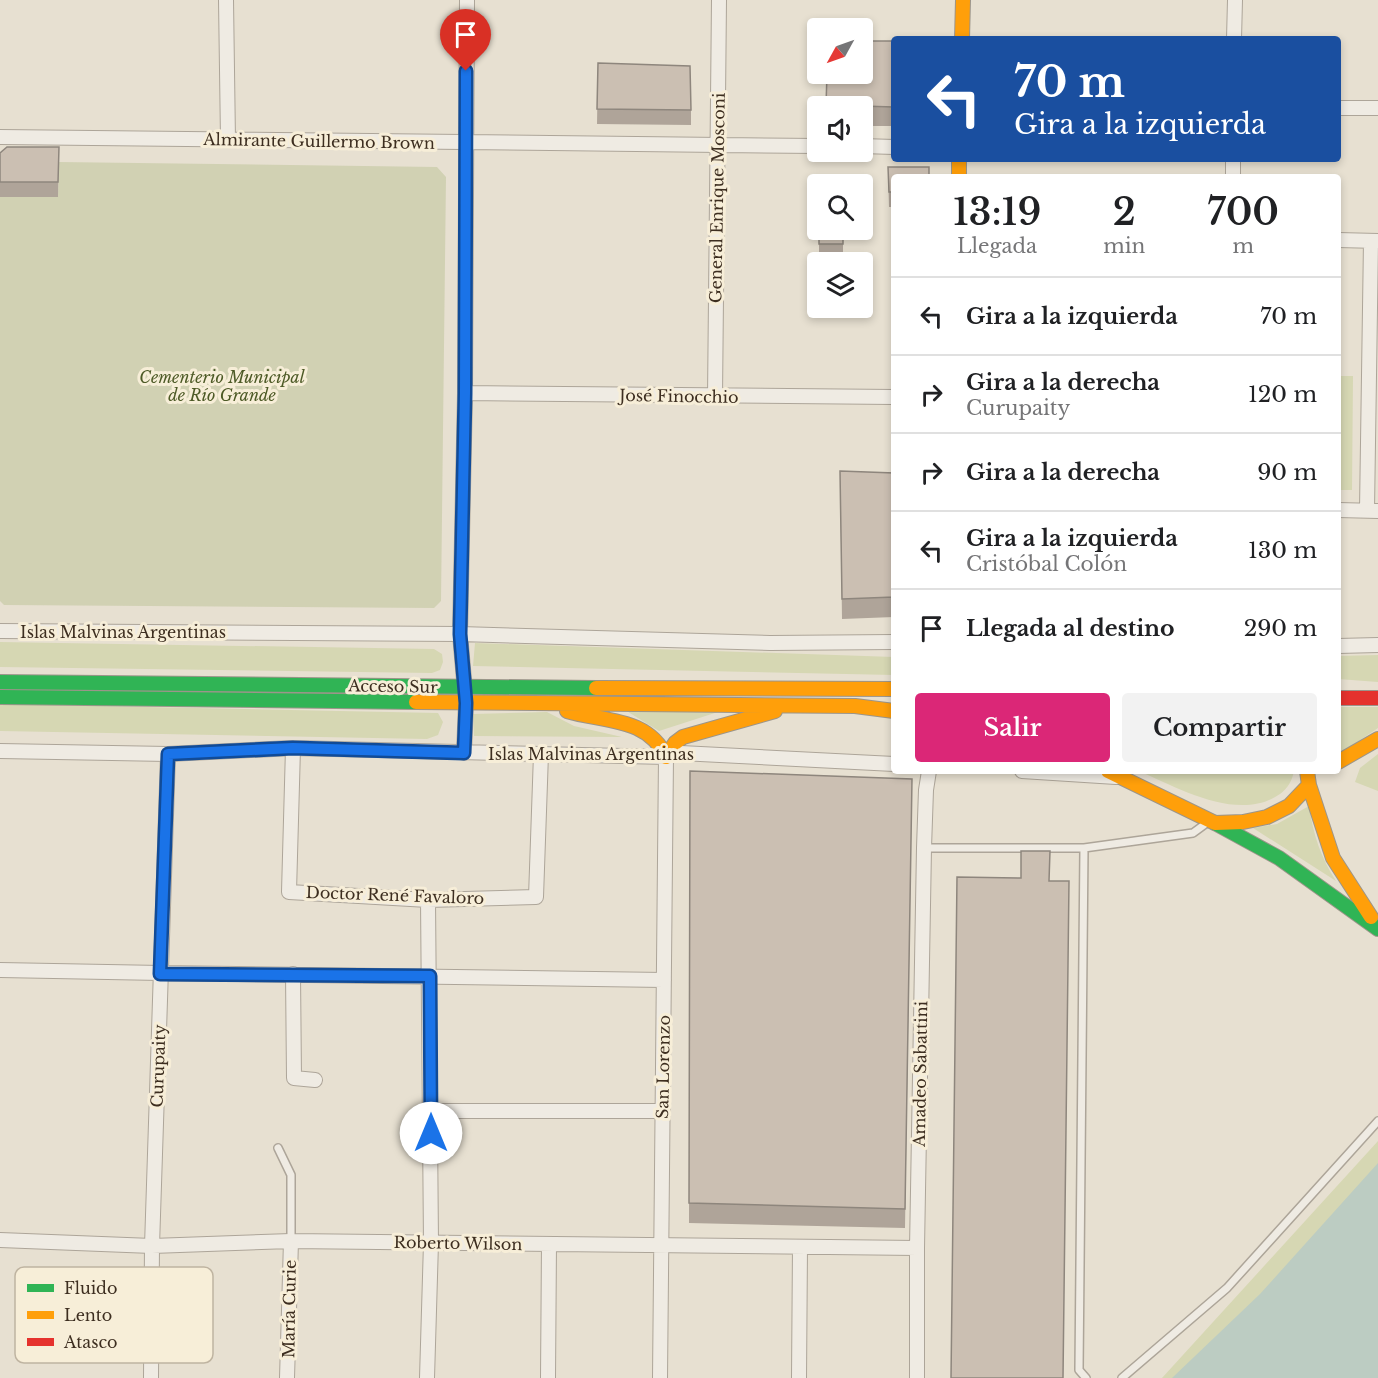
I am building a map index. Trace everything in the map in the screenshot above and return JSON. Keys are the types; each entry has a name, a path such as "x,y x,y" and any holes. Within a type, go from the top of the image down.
{"main road":[{"path":"962,36 963,0"},
{"name":"Acceso Sur","path":"0,682 891,689"},
{"name":"Acceso Sur","path":"0,697 855,706 891,711"},
{"path":"1341,697 1378,698"},
{"path":"550,704 581,716 621,723 638,729 660,743 666,757"},
{"path":"666,757 675,743 683,737 770,713 789,705"},
{"path":"1341,760 1378,739"},
{"path":"1115,774 1247,837 1309,877 1378,928"},
{"path":"1212,822 1252,823 1272,816 1295,802 1311,778"},
{"path":"1311,778 1334,858 1378,928"}],"street":[{"path":"226,0 228,140"},
{"path":"464,753 466,703 460,634 465,393 467,0"},
{"name":"General Enrique Mosconi","path":"715,397 719,0"},
{"path":"1234,36 1235,0"},
{"path":"1341,108 1378,108"},
{"name":"Almirante Guillermo Brown","path":"0,137 807,146"},
{"path":"873,146 891,147"},
{"path":"1341,240 1374,241 1372,510 1341,510"},
{"name":"José Finocchio","path":"465,393 891,397"},
{"name":"Islas Malvinas Argentinas","path":"0,631 460,634 770,643 891,642"},
{"path":"1341,646 1378,645"},
{"name":"Islas Malvinas Argentinas","path":"0,752 168,754 293,748 666,757 681,753 891,764"},
{"name":"Doctor René Favaloro","path":"293,748 289,892 428,900 536,897 542,754"},
{"name":"Curupaity","path":"152,1267 168,754"},
{"name":"San Lorenzo","path":"660,1378 666,757"},
{"name":"Amadeo Sabattini","path":"917,1378 924,848 929,774"},
{"path":"1072,774 1129,780"},
{"path":"427,1378 431,1243 428,900"},
{"path":"0,970 664,980"},
{"path":"293,974 294,1078 315,1080"},
{"path":"431,1111 662,1112"},
{"name":"Roberto Wilson","path":"0,1240 152,1246 291,1241 917,1248"},
{"name":"María Curie","path":"287,1378 291,1241"},
{"path":"548,1378 549,1244"},
{"path":"799,1378 800,1247"},
{"name":"Curupaity","path":"151,1363 151,1378"}],"lane":[{"path":"924,848 1084,848 1192,833 1212,822"},
{"path":"1084,848 1079,1370 1086,1378"},
{"path":"1122,1378 1227,1288 1378,1121"},
{"path":"278,1148 291,1174 291,1241"}],"green space":[{"name":"Cementerio Municipal de Río Grande","path":"59,162 437,167 446,177 441,601 434,608 4,605 0,601 0,197 58,197"},
{"path":"1341,376 1353,376 1352,490 1341,490"},
{"path":"0,642 434,649 442,654 443,662 440,670 432,673 0,667"},
{"path":"475,643 891,657 891,675 473,666"},
{"path":"1378,655 1378,682 1341,679 1341,656"},
{"path":"0,704 438,713 443,722 438,735 427,739 0,731"},
{"path":"1341,707 1378,707 1378,728 1341,753"},
{"path":"625,710 721,711 659,731"},
{"path":"547,712 574,726 622,737 474,736 473,714"},
{"path":"1378,754 1378,791 1355,782 1360,768"},
{"path":"1146,774 1293,774 1289,784 1280,794 1264,802 1246,805 1228,804 1190,793"},
{"path":"1309,806 1318,845 1336,881 1253,828 1277,824"},
{"path":"1378,1141 1378,1378 1162,1378"}],"shaded area":[{"path":"1378,1163 1378,1378 1172,1378 1260,1294"}],"building":[{"path":"873,41 891,41 891,107 873,106 873,96 826,96 827,84 873,84"},
{"path":"598,63 690,66 691,110 597,109"},
{"path":"7,147 59,147 58,182 0,182 0,153"},
{"path":"888,167 929,167 929,174 891,174 891,192 889,192"},
{"path":"819,240 843,240 843,244 819,244"},
{"path":"840,471 891,473 891,597 842,599"},
{"path":"690,771 912,779 905,1209 689,1203"},
{"path":"1021,851 1050,851 1049,881 1069,881 1063,1378 951,1378 957,877 1021,878"}],"traffic: fast":[{"path":"0,682 596,688"},
{"path":"0,697 416,702"},
{"path":"1215,823 1279,858 1378,929"}],"traffic: slow":[{"path":"962,36 963,0"},
{"path":"959,162 959,174"},
{"path":"596,688 891,689"},
{"path":"416,702 855,706 891,711"},
{"path":"567,711 637,728 648,734 666,757"},
{"path":"666,757 675,743 683,737 775,711"},
{"path":"1341,760 1378,739"},
{"path":"1114,774 1215,823 1243,822 1267,817 1289,806 1309,785 1307,774"},
{"path":"1309,785 1333,858 1371,917"}],"traffic: jam":[{"path":"1341,698 1378,698"}],"route":[{"path":"431,1133 430,976 160,974 168,754 293,748 464,753 466,703 460,634 465,393 466,71"}]}
